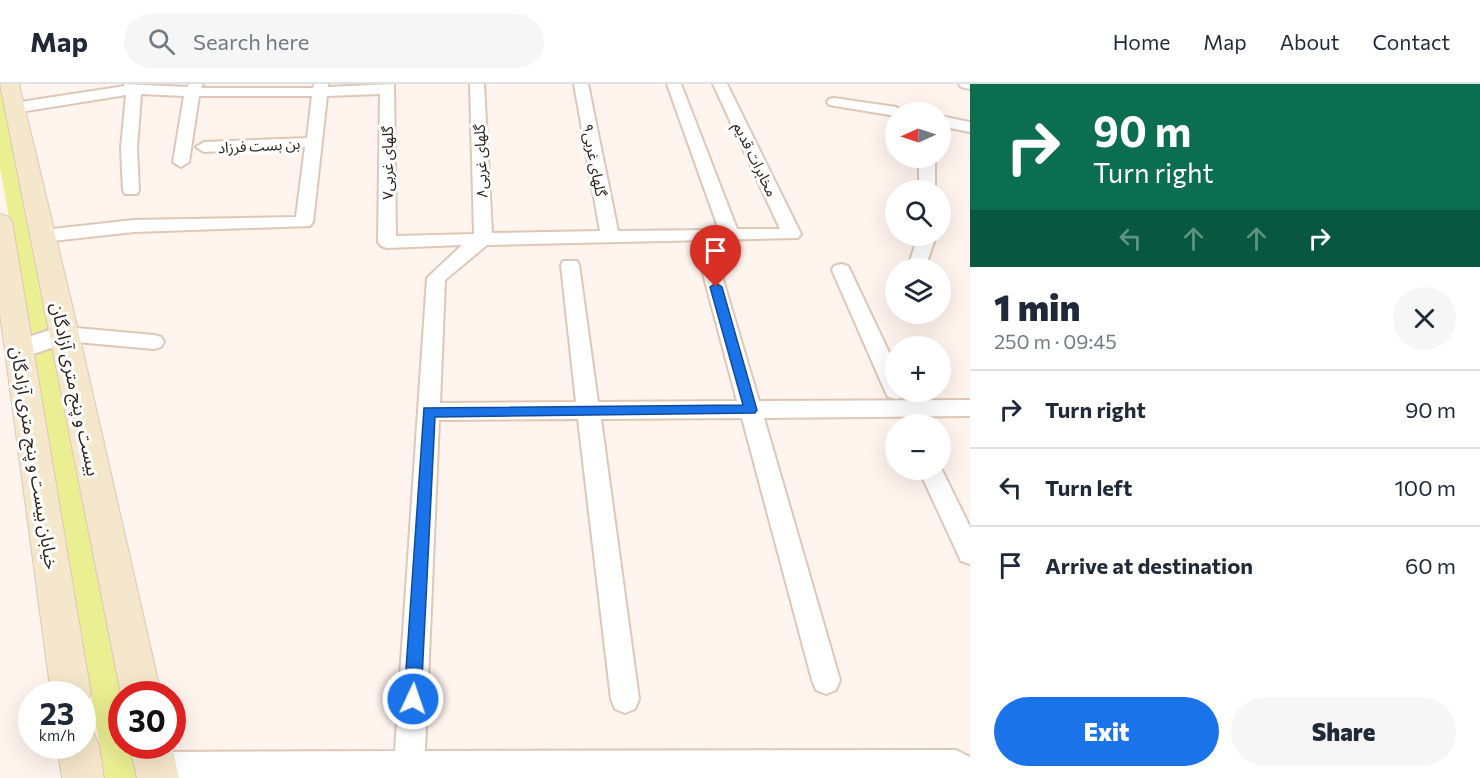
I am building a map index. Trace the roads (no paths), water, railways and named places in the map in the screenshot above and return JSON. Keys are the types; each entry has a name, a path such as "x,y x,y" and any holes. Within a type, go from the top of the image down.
{"main road":[{"name":"بیست و پنج متری آزادگان","path":"12,96 138,681"},
{"name":"خیابان بیست و پنج متری آزادگان","path":"0,222 68,681"},
{"path":"80,759 83,778"}],"street":[{"name":"گلهای غربی۸","path":"477,84 483,238"},
{"name":"گلهای غربی۹","path":"581,84 610,237"},
{"path":"409,767 436,278 483,238 730,235 674,84"},
{"name":"مخابرات قدیم","path":"720,84 792,234 730,235"},
{"path":"12,96 132,87 387,86"},
{"name":"گلهای غربی۷","path":"387,86 387,242 483,238"},
{"path":"131,190 129,148 132,87"},
{"path":"182,162 182,146 194,88"},
{"path":"43,236 134,226 304,222 321,88"},
{"path":"834,102 885,110"},
{"path":"951,123 970,127"},
{"name":"بن بست فرزاد","path":"204,147 314,142"},
{"path":"570,265 625,699"},
{"path":"710,266 826,680"},
{"path":"841,270 901,404"},
{"path":"19,350 65,334 154,342"},
{"path":"429,412 751,410 901,404 970,408"},
{"path":"937,480 970,553"},
{"path":"155,764 409,767 530,772 962,772"}]}
